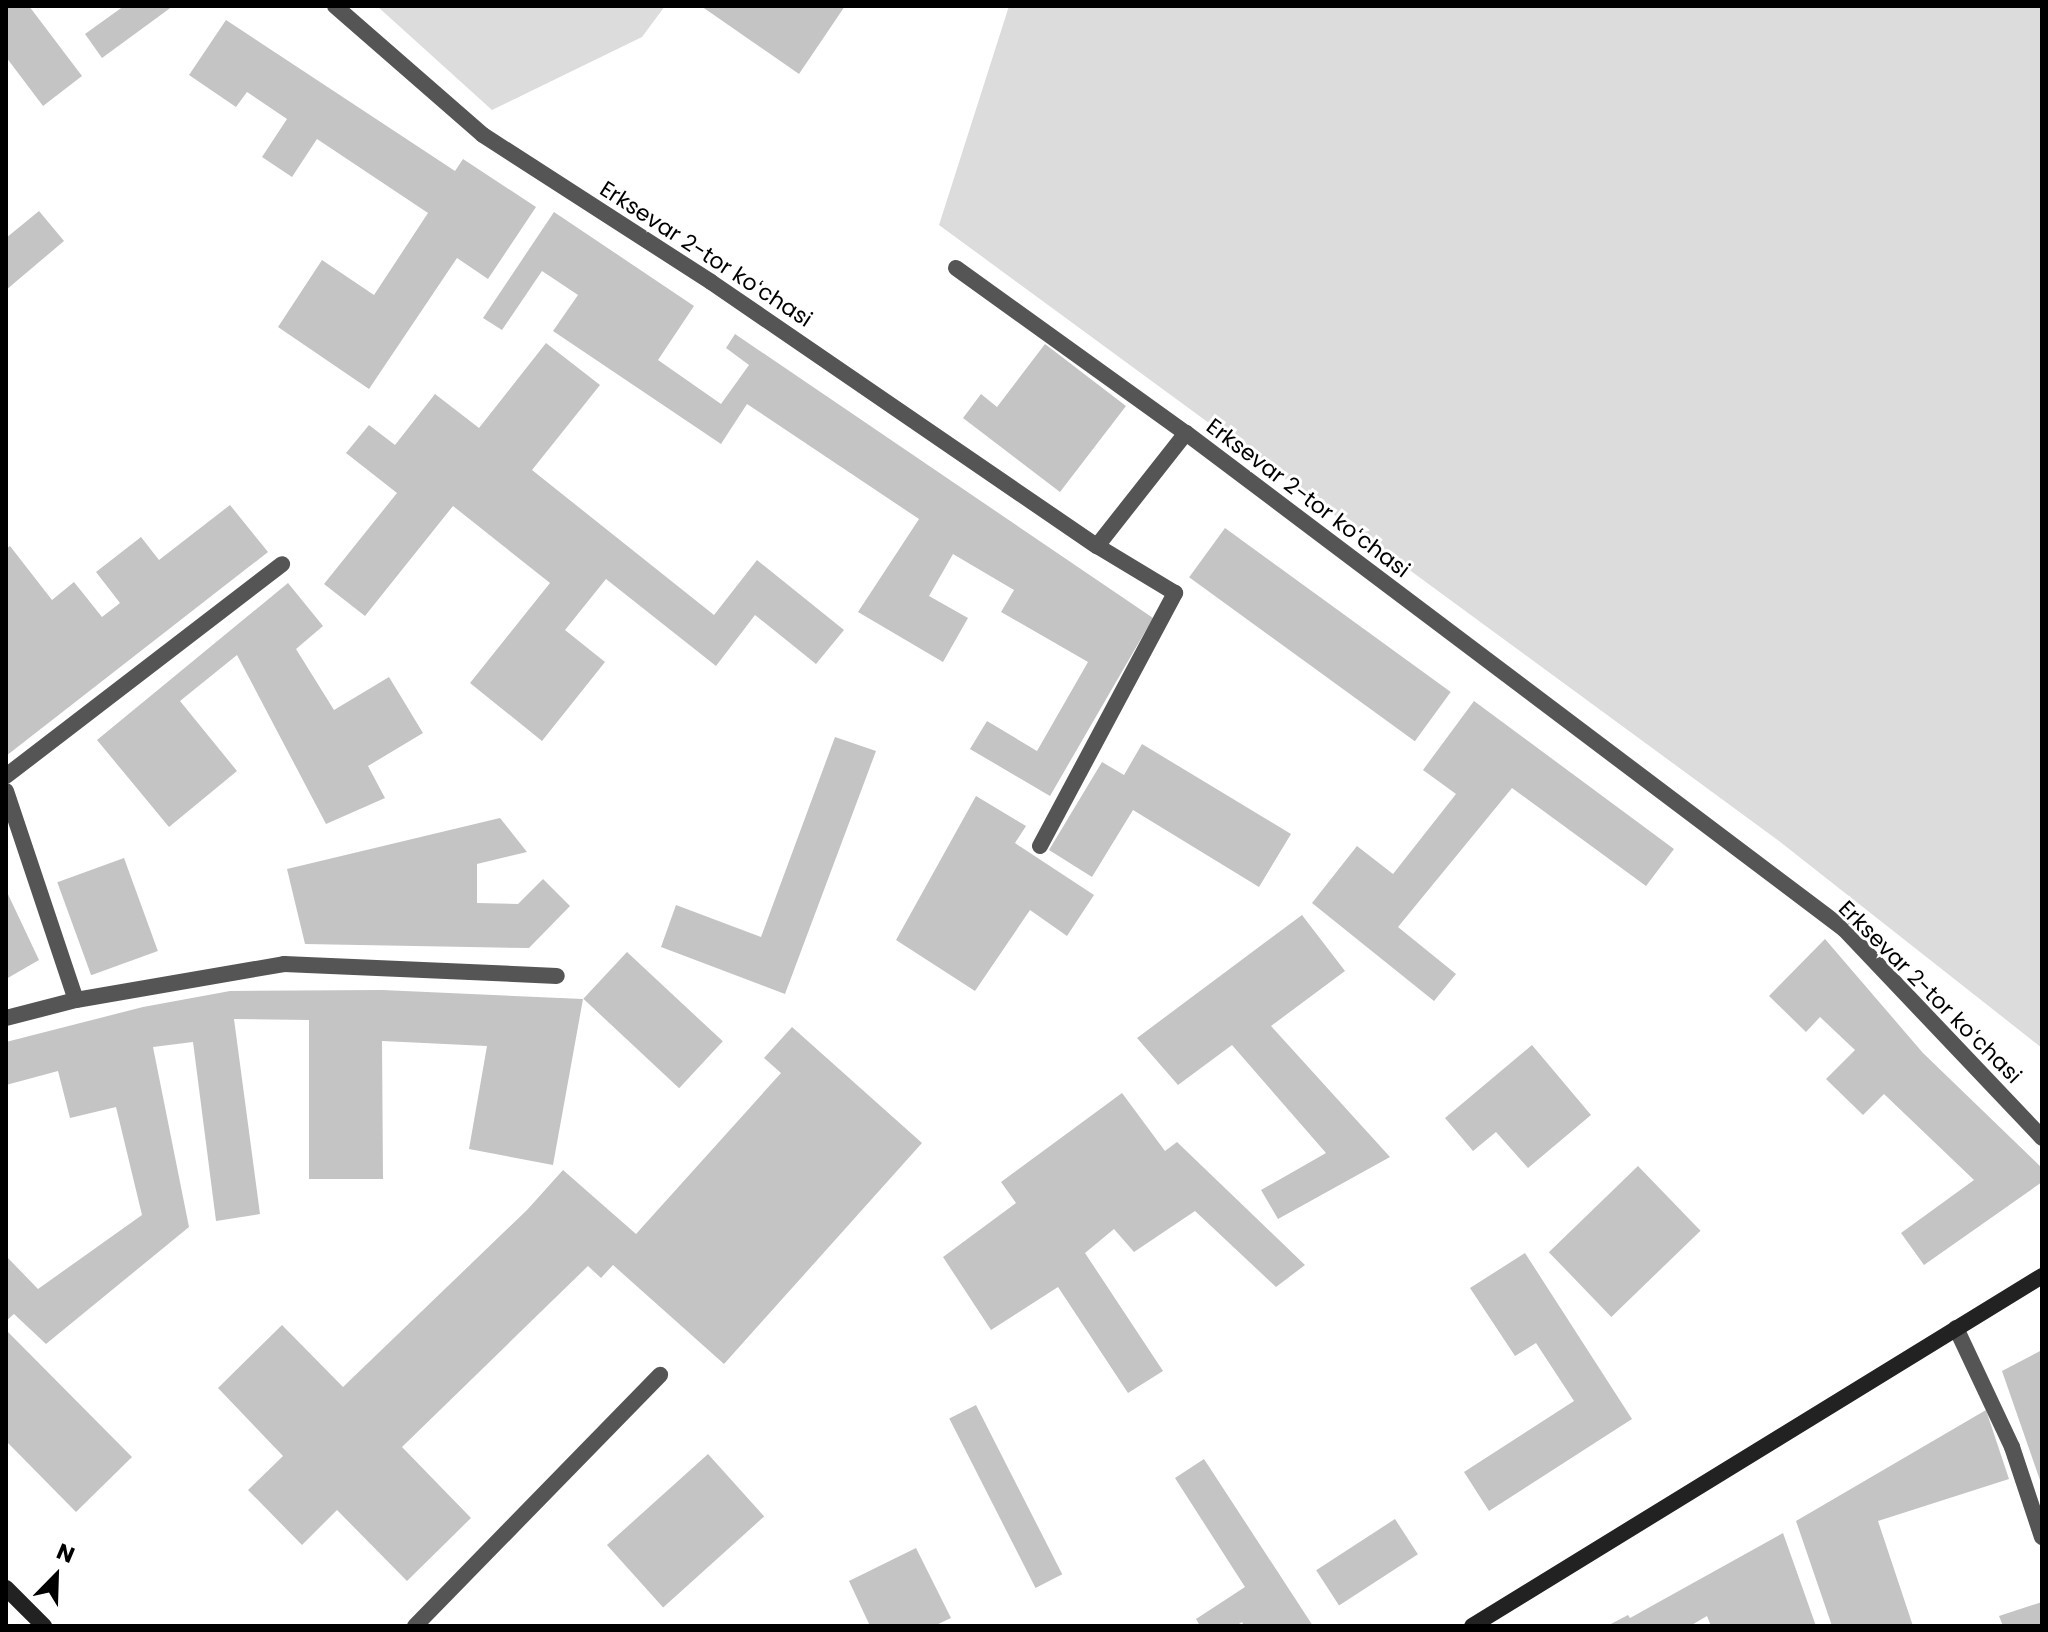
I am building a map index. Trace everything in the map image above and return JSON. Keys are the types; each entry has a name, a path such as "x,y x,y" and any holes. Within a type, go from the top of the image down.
{"main road":[{"path":"1472,1626 2042,1276"},
{"path":"6,1588 44,1626"}],"street":[{"name":"Erksevar 2-tor koʻchasi","path":"335,6 483,135 711,282 1097,546 1186,433 1844,929 2042,1138"},
{"path":"956,268 1186,433"},
{"path":"1040,846 1175,593 1097,546"},
{"path":"6,776 282,564"},
{"path":"6,791 76,1000"},
{"path":"6,1018 76,1000 284,964 557,976"},
{"path":"1956,1328 2012,1447 2042,1537"},
{"path":"415,1626 660,1375"}],"shaded area":[{"path":"377,6 665,6 642,37 492,110"},
{"path":"1009,6 2042,6 2042,1048 1779,841 939,225"}],"building":[{"path":"6,6 29,6 82,76 43,106 6,57"},
{"path":"124,6 173,6 102,58 85,34"},
{"path":"701,6 845,6 799,74"},
{"path":"226,20 455,171 463,159 536,207 488,279 457,258 369,389 278,327 322,260 374,295 428,213 317,139 292,177 262,157 287,119 247,92 236,107 189,75"},
{"path":"39,211 64,241 6,290 6,238"},
{"path":"554,212 694,306 658,360 721,404 749,365 726,348 735,334 1153,618 1050,796 970,749 987,721 1037,751 1088,662 1001,612 1014,590 953,554 929,596 968,618 943,662 858,612 919,519 747,404 721,444 553,331 578,295 542,271 502,330 483,318"},
{"path":"546,343 600,385 532,470 714,615 757,560 844,630 816,664 755,615 716,666 606,579 565,630 605,662 542,741 470,683 550,583 453,506 365,616 324,584 397,493 346,453 369,425 395,445 435,394 479,428"},
{"path":"1045,344 1126,406 1060,492 963,418 981,394 997,407"},
{"path":"230,505 268,552 6,756 6,549 10,546 52,600 74,582 102,617 120,603 96,572 141,537 159,560"},
{"path":"1225,528 1451,692 1415,741 1189,577"},
{"path":"288,583 323,626 296,649 334,710 389,677 423,733 368,766 385,798 326,824 237,655 180,701 237,771 169,827 97,740"},
{"path":"1474,701 1674,849 1646,886 1512,788 1398,927 1456,974 1434,1001 1312,903 1357,846 1393,874 1456,794 1423,770"},
{"path":"835,737 876,751 785,994 661,947 676,905 761,937"},
{"path":"1142,744 1291,834 1259,887 1133,810 1092,877 1049,850 1102,762 1124,775"},
{"path":"976,796 1026,826 1015,843 1094,895 1067,936 1030,910 975,991 896,940"},
{"path":"500,818 527,852 477,864 477,903 518,904 543,879 570,906 529,948 305,944 287,869"},
{"path":"124,858 158,951 91,975 57,882"},
{"path":"6,890 39,960 6,979"},
{"path":"1302,915 1345,971 1271,1026 1390,1157 1278,1219 1261,1190 1326,1153 1232,1045 1178,1085 1137,1038"},
{"path":"1825,939 1923,1053 2042,1168 2042,1182 1924,1265 1901,1233 1974,1180 1884,1094 1863,1115 1826,1079 1855,1050 1820,1017 1806,1032 1769,996"},
{"path":"627,952 723,1041 679,1088 583,999"},
{"path":"382,990 583,999 553,1165 469,1149 487,1046 382,1041 383,1179 309,1179 309,1020 234,1019 260,1214 216,1221 193,1042 153,1047 189,1227 46,1344 14,1314 6,1321 6,1256 38,1289 142,1215 116,1107 70,1118 58,1071 6,1085 6,1042 143,1007 230,991"},
{"path":"792,1027 922,1143 724,1364 613,1265 601,1278 588,1266 402,1447 471,1518 407,1581 337,1510 302,1545 248,1490 283,1456 218,1388 282,1325 343,1387 527,1210 563,1170 636,1234 781,1073 764,1058"},
{"path":"1532,1045 1591,1115 1528,1168 1496,1132 1473,1151 1445,1118"},
{"path":"1122,1093 1165,1151 1177,1142 1305,1265 1276,1287 1195,1211 1134,1252 1114,1229 1085,1253 1163,1371 1128,1393 1058,1287 991,1330 943,1257 1016,1203 1001,1182"},
{"path":"1638,1166 1701,1231 1611,1317 1549,1252"},
{"path":"1525,1253 1632,1419 1489,1511 1464,1472 1574,1401 1536,1343 1515,1356 1470,1288"},
{"path":"6,1330 132,1457 76,1512 6,1441"},
{"path":"2042,1350 2042,1483 2041,1483 2002,1371"},
{"path":"976,1405 1062,1574 1036,1588 949,1419"},
{"path":"1986,1410 2009,1479 1878,1521 1913,1626 1832,1626 1796,1521"},
{"path":"708,1454 764,1516 663,1607 607,1545"},
{"path":"1204,1459 1313,1626 1244,1626 1242,1622 1236,1626 1200,1626 1196,1619 1245,1587 1175,1478"},
{"path":"1395,1519 1418,1554 1339,1605 1316,1570"},
{"path":"1783,1533 1816,1626 1711,1626 1707,1616 1690,1626 1607,1626 1628,1615 1630,1618"},
{"path":"916,1548 951,1618 934,1626 870,1626 849,1581"},
{"path":"2042,1602 2042,1626 2003,1626 1999,1616"}]}
